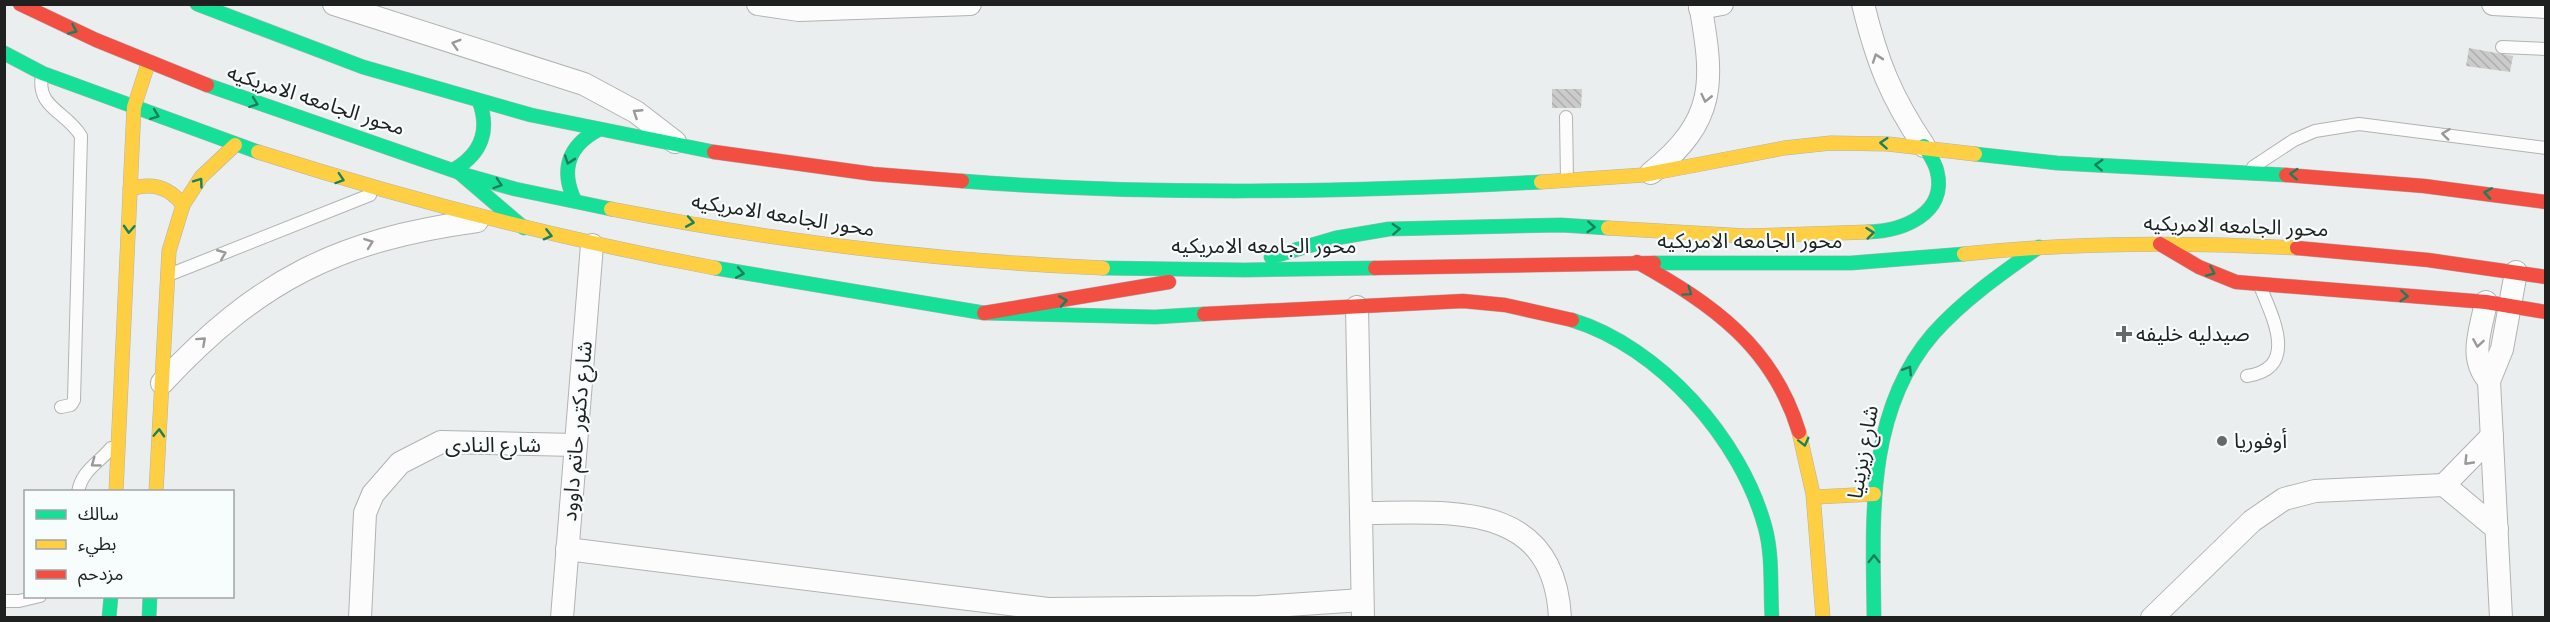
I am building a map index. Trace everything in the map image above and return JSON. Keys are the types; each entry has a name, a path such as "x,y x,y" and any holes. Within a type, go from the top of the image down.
{"main road":[{"name":"محور الجامعه الامريكيه","path":"20,4 148,63 264,106 507,187 834,248 1054,266 1231,269 1637,262 1849,263 1929,259 2039,247 2160,244 2339,251 2546,277"},
{"path":"201,6 295,43 479,101 683,149 834,171 1050,189 1286,191 1567,181 1650,174 1783,147 1865,143 1924,146 2009,160 2395,182 2546,202"},
{"path":"4,53 42,73 235,145 379,191 592,245 789,282 984,313 1155,317 1462,301 1505,303 1602,332 1648,357 1691,396 1742,472 1766,528 1772,618"},
{"path":"116,490 134,107 148,63"},
{"path":"479,101 484,111 485,135 475,156 455,169 524,228"},
{"path":"575,201 567,184 565,166 577,143 598,130"},
{"path":"156,490 169,251 183,206 201,177 235,145"},
{"path":"984,313 1108,294 1231,269 1336,238 1389,229 1537,224 1746,236 1880,232 1916,222 1934,205 1940,180 1937,168 1924,146"},
{"path":"130,189 139,186 158,186 172,193 183,206"},
{"path":"2160,244 2217,275 2236,282 2486,302 2546,312"},
{"name":"شارع زيزينيا","path":"1874,618 1874,494 1891,402 1922,348 1959,308 1991,281 2039,247"},
{"name":"شارع زيزينيا","path":"1637,262 1683,288 1724,317 1757,350 1785,392 1804,436 1816,497 1823,618"},
{"path":"1816,497 1874,494"},
{"path":"109,618 111,598"},
{"path":"149,618 150,598"}],"street":[{"path":"334,4 584,84 636,112 683,149"},
{"path":"758,4 786,10 819,7 970,4"},
{"path":"1863,4 1871,41 1887,86 1924,146"},
{"path":"2493,4 2546,7"},
{"path":"1650,174 1687,139 1703,109 1710,75 1707,6"},
{"path":"162,383 198,344 238,309 283,280 331,257 381,239 433,227 487,220"},
{"name":"شارع دكتور حاتم داوود","path":"562,618 592,245"},
{"path":"2501,618 2489,381 2500,358 2516,272"},
{"path":"2486,302 2476,353 2481,372 2489,381"},
{"path":"567,549 1048,609 1362,609 1357,307"},
{"path":"2444,486 2492,436"},
{"name":"شارع النادى","path":"360,618 366,513 373,494 400,463 441,442 576,445"},
{"path":"2152,618 2252,521 2284,499 2315,491 2444,486 2497,529"},
{"path":"1361,513 1460,513 1487,517 1512,529 1533,546 1549,568 1559,595 1560,618"}],"lane":[{"path":"2502,47 2546,49"},
{"path":"42,73 40,87 44,98 72,123 81,136 74,400 71,405 61,407"},
{"path":"1566,117 1567,181"},
{"path":"2244,172 2294,140 2315,131 2359,124 2546,148"},
{"path":"167,275 379,191"},
{"path":"2247,376 2256,375 2270,366 2277,356 2279,344 2278,332 2260,285"},
{"path":"78,490 80,479 86,469 105,455 119,437"},
{"path":"4,601 31,598"}],"building":[{"path":"2469,48 2513,56 2510,72 2466,66"},
{"path":"1552,89 1582,89 1581,108 1552,108"}],"traffic: fast":[{"path":"197,4 363,67 531,115 714,152"},
{"path":"4,53 42,73 258,152"},
{"path":"207,85 469,176 515,189 611,209"},
{"path":"479,101 484,122 481,140 472,156 455,169 524,228"},
{"path":"575,201 568,179 570,160 580,143 598,130"},
{"path":"1868,232 1908,224 1929,209 1936,199 1939,186 1937,171 1924,146"},
{"path":"1975,154 2057,163 2286,175"},
{"path":"962,181 1179,191 1324,190 1541,182"},
{"path":"1271,257 1336,238 1389,229 1561,225 1608,228"},
{"path":"1874,618 1874,506 1884,433 1895,398 1911,365 1933,334 1983,288 2039,247"},
{"path":"1654,263 1851,263 1964,254"},
{"path":"715,268 984,313 1155,317 1204,314"},
{"path":"1103,268 1245,270 1375,268"},
{"path":"1572,320 1605,333 1636,351 1665,374 1717,430 1737,461 1753,494 1765,527 1770,561 1772,618"},
{"path":"109,618 111,598"},
{"path":"149,618 150,598"}],"traffic: slow":[{"path":"116,490 134,107 148,64"},
{"path":"1541,182 1643,175 1784,148 1831,143 1888,144 1975,154"},
{"path":"156,490 169,251 183,205 201,177 235,145"},
{"path":"258,152 485,217 657,257 715,268"},
{"path":"130,189 146,186 160,188 172,194 183,205"},
{"path":"611,209 733,231 855,248 917,255 1103,268"},
{"path":"1608,228 1746,236 1868,232"},
{"path":"1964,254 2047,247 2130,244 2297,248"},
{"path":"1799,432 1813,494 1823,618"},
{"path":"1816,497 1874,494"}],"traffic: jam":[{"path":"20,4 96,40 207,85"},
{"path":"714,152 873,174 962,181"},
{"path":"2286,175 2424,186 2546,202"},
{"path":"2160,244 2199,267 2236,282 2486,302 2546,312"},
{"path":"2297,248 2428,260 2546,277"},
{"path":"1637,262 1690,294 1736,330 1756,351 1773,375 1788,402 1799,432"},
{"path":"1375,268 1654,263"},
{"path":"984,313 1169,282"},
{"path":"1204,314 1463,301 1505,305 1572,320"}],"place":[{"name":"صيدليه خليفه","path":"2124,334"},
{"name":"أوفوريا","path":"2222,441"}]}
